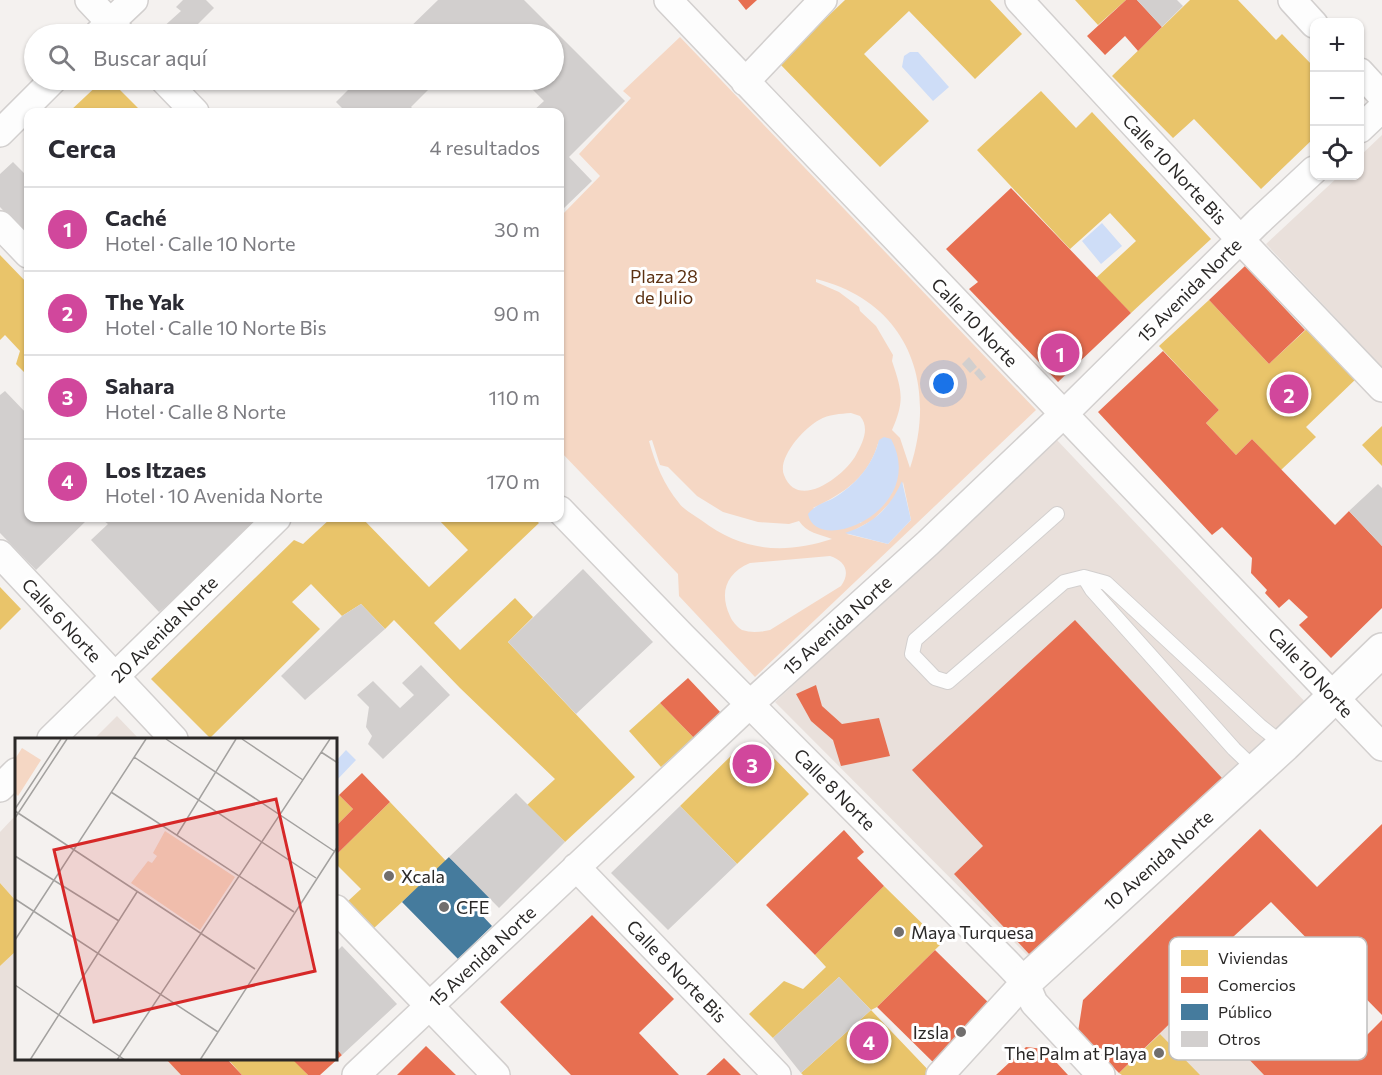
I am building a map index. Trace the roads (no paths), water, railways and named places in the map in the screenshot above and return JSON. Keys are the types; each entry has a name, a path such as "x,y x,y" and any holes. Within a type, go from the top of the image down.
{"street":[{"path":"89,0 105,24"},
{"path":"114,24 134,0"},
{"name":"Calle 10 Norte","path":"668,0 1382,747"},
{"path":"745,82 823,0"},
{"name":"Calle 10 Norte Bis","path":"1019,0 1240,239 1382,388"},
{"path":"1292,0 1310,20"},
{"path":"1364,77 1382,96"},
{"path":"25,108 43,90"},
{"path":"174,90 191,108"},
{"path":"1362,126 1382,108"},
{"path":"0,133 24,109"},
{"name":"15 Avenida Norte","path":"356,1075 750,704 928,543 1310,174"},
{"path":"0,225 24,250"},
{"name":"Calle 8 Norte","path":"564,514 1025,982 1034,1002 1101,1075"},
{"name":"20 Avenida Norte","path":"52,738 273,522"},
{"name":"Calle 6 Norte","path":"0,554 173,738"},
{"name":"10 Avenida Norte","path":"940,1075 1025,982 1284,745 1382,650"},
{"path":"0,788 15,773"},
{"name":"Calle 8 Norte Bis","path":"576,867 777,1075"},
{"path":"338,911 496,1075"}],"lane":[{"path":"1057,514 915,640 912,654 935,678 948,682 1064,582 1084,577 1106,583 1260,726 1284,745"},
{"path":"1084,577 1100,599 1234,749 1257,770"}],"water":[{"path":"910,52 918,52 949,87 933,101 902,67 904,56"},
{"path":"1102,223 1122,246 1101,264 1082,241"},
{"path":"884,437 891,439 899,464 895,487 884,505 867,519 848,528 830,530 815,526 808,514 840,494 862,474 879,440"},
{"path":"902,481 911,520 888,544 845,533 864,525 880,514"},
{"path":"346,750 356,760 338,779 338,759"}],"place":[{"name":"Caché","path":"1060,353"},
{"name":"The Yak","path":"1289,394"},
{"name":"Sahara","path":"752,764"},
{"name":"Xcala","path":"389,876"},
{"name":"CFE","path":"444,907"},
{"name":"Maya Turquesa","path":"899,932"},
{"name":"Izsla","path":"961,1032"},
{"name":"Los Itzaes","path":"869,1041"},
{"name":"The Palm at Playa","path":"1159,1053"}],"park label":[{"name":"Plaza 28 de Julio","path":"664,286"}]}
